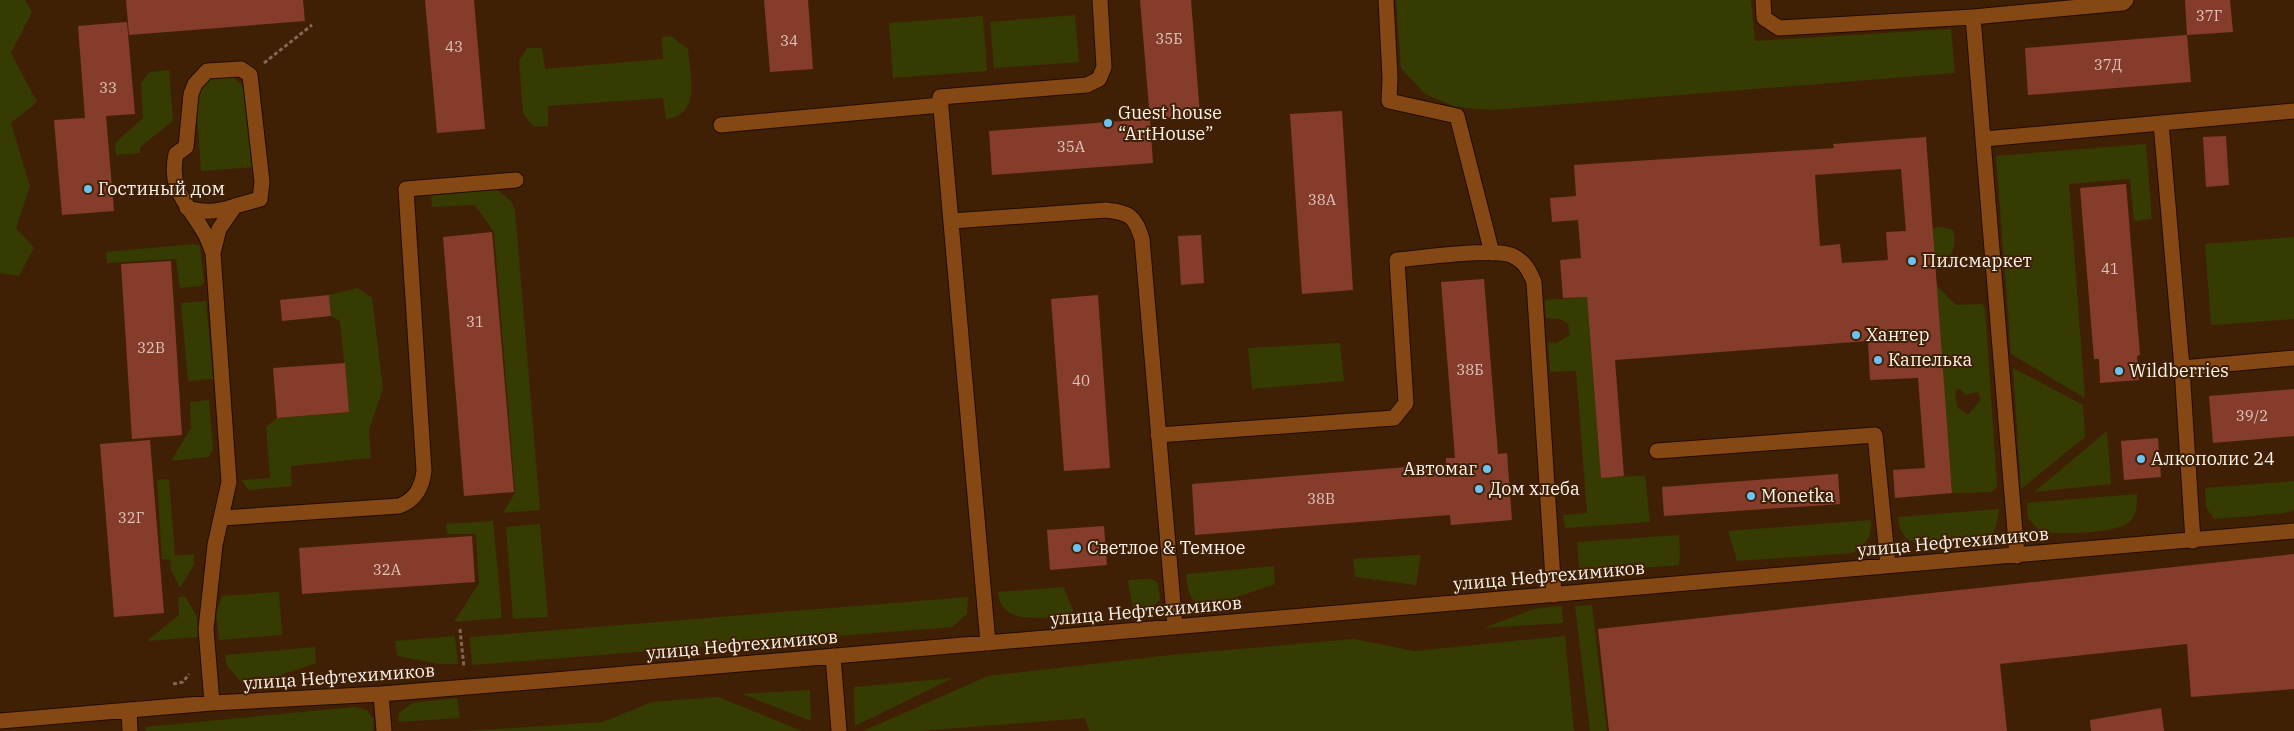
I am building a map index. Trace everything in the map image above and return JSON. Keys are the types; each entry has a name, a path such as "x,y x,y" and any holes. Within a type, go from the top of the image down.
{"street":[{"path":"988,643 940,97 1088,85 1098,79 1104,68 1100,0"},
{"path":"1386,0 1390,78 1389,101 1457,116 1492,253"},
{"path":"1763,0 1764,18 1779,28 1973,18 2124,4 2126,0"},
{"path":"1973,18 2017,556"},
{"path":"187,208 203,212 219,212 260,199 262,182 250,75 241,69 207,71 194,84 190,94 186,147 176,154 173,166 176,187 187,208 204,232 213,253"},
{"path":"721,126 941,105"},
{"path":"1984,139 2294,112"},
{"path":"2161,123 2182,368 2193,541"},
{"path":"222,518 399,506 410,502 422,485 424,471 406,188 516,180"},
{"path":"212,703 206,629 215,546 229,482 213,253 219,228 235,206"},
{"path":"952,221 1106,210 1126,213 1136,222 1142,239 1175,627"},
{"path":"1158,436 1394,418 1406,403 1397,260 1492,253 1512,255 1528,266 1534,282 1554,595"},
{"path":"2182,368 2294,358"},
{"path":"1657,451 1875,435 1888,566"},
{"name":"улица Нефтехимиков","path":"0,721 212,703 381,694 2294,531"},
{"path":"833,656 839,731"},
{"path":"381,694 384,731"},
{"path":"129,710 130,731"}],"path":[{"path":"250,75 312,26"},
{"path":"460,629 464,669"},
{"path":"164,684 183,682 194,666"}],"green space":[{"path":"0,0 25,0 32,12 11,53 37,102 11,123 30,186 16,228 34,248 19,276 0,273"},
{"path":"1396,0 1751,0 1755,41 1951,29 1955,73 1492,110 1456,107 1425,94 1401,68"},
{"path":"1075,15 1079,62 994,68 990,22"},
{"path":"983,16 987,71 893,78 889,23"},
{"path":"671,36 688,49 691,82 689,102 685,110 677,116 666,119 663,98 548,106 548,126 534,127 523,114 519,61 527,48 542,48 545,69 663,59 662,37"},
{"path":"169,70 173,121 140,147 140,153 116,155 115,143 143,118 141,83 150,72"},
{"path":"214,75 232,76 246,89 256,167 201,171 196,99 199,88"},
{"path":"2146,144 2152,219 2134,221 2130,179 2069,184 2085,398 2011,354 1996,156"},
{"path":"496,189 511,201 515,210 540,510 503,513 515,493 494,232 475,205 432,207 431,194"},
{"path":"1941,227 1953,230 1955,243 1949,256 1934,268 1931,229"},
{"path":"2294,237 2294,319 2211,325 2205,244"},
{"path":"194,244 200,246 204,282 201,286 180,288 176,259 107,263 106,252"},
{"path":"1936,285 1956,305 1982,304 1985,308 1997,486 1992,492 1952,493","holes":["1960,389 1965,395 1978,392 1981,400 1968,415 1957,407 1955,390"]},
{"path":"358,288 372,298 383,389 369,430 371,458 291,466 292,486 248,490 242,480 270,478 266,427 277,418 349,412 340,321 331,316 329,295"},
{"path":"1587,297 1601,477 1645,476 1650,522 1565,528 1563,515 1587,513 1576,371 1550,372 1548,342 1556,343 1570,335 1568,324 1560,319 1546,318 1545,300"},
{"path":"206,301 213,379 188,381 181,303"},
{"path":"1340,343 1344,381 1252,389 1248,348"},
{"path":"2013,368 2083,405 2085,437 2021,489"},
{"path":"209,400 213,449 209,457 171,461 191,428 190,402"},
{"path":"2107,431 2111,484 2034,492"},
{"path":"169,479 175,556 194,554 194,565 180,588 171,570 170,560 162,559 157,480"},
{"path":"2294,481 2294,510 2285,513 2214,519 2206,507 2205,488"},
{"path":"2137,494 2136,510 2133,517 2121,527 2072,533 2040,532 2028,518 2027,503"},
{"path":"1999,509 1993,533 1986,540 1976,543 1918,544 1910,541 1905,536 1900,528 1898,517"},
{"path":"1871,520 1868,540 1853,553 1737,561 1728,531"},
{"path":"493,521 502,618 454,622 479,583 476,534 447,534 446,524"},
{"path":"540,524 548,617 513,619 506,527"},
{"path":"1679,535 1679,565 1588,572 1579,567 1577,542"},
{"path":"1421,555 1416,585 1355,577 1353,559"},
{"path":"1274,566 1275,584 1210,606 1197,603 1189,592 1186,574"},
{"path":"1152,579 1158,583 1160,600 1152,607 1133,611 1128,580"},
{"path":"1064,587 1075,616 1036,618 1017,616 1003,607 998,592"},
{"path":"279,592 282,635 219,640 216,613 222,596"},
{"path":"185,596 197,617 198,637 147,641 179,615 178,598"},
{"path":"968,597 967,614 952,627 472,665 470,637"},
{"path":"1592,605 1607,731 1590,731 1575,606"},
{"path":"1562,606 1563,623 1484,628 1534,609"},
{"path":"455,636 458,664 440,664 397,656 395,641"},
{"path":"1565,636 1574,731 1089,731 1085,718 920,731 863,731 988,676 1171,655 1354,639 1414,651"},
{"path":"315,647 316,663 264,681 241,682 227,666 225,655"},
{"path":"953,678 855,726 854,687"},
{"path":"810,690 811,721 742,694"},
{"path":"718,697 802,731 467,731 603,722 652,702"},
{"path":"457,698 460,718 398,722 399,713 412,703"},
{"path":"355,707 367,710 373,719 373,731 146,731 145,727"}],"building":[{"path":"126,0 303,0 305,21 129,35"},
{"path":"425,0 474,0 485,129 437,133"},
{"path":"764,0 808,0 813,69 770,72"},
{"path":"1140,0 1191,0 1200,115 1150,119"},
{"path":"2185,0 2230,0 2233,32 2187,35"},
{"path":"127,22 135,114 106,116 114,211 62,215 54,120 85,118 78,26"},
{"path":"2187,35 2191,82 2028,95 2025,48"},
{"path":"1342,111 1353,290 1302,294 1290,114"},
{"path":"1150,119 1153,163 992,175 989,131"},
{"path":"2226,136 2229,185 2206,187 2203,137"},
{"path":"1926,137 1952,493 1895,498 1893,470 1925,468 1918,378 1870,380 1868,341 1615,360 1624,476 1601,478 1587,297 1563,298 1560,260 1581,258 1578,220 1552,222 1550,198 1576,196 1574,165 1834,148 1833,144","holes":["1901,169 1906,231 1886,232 1888,260 1842,263 1840,244 1820,246 1815,175"]},
{"path":"2126,184 2140,355 2137,356 2139,380 2100,383 2099,359 2094,359 2080,188"},
{"path":"492,232 514,492 464,496 443,237"},
{"path":"1201,235 1204,283 1181,285 1178,236"},
{"path":"171,261 182,435 132,439 121,264"},
{"path":"1484,279 1498,454 1507,453 1512,520 1451,525 1450,515 1195,535 1192,484 1446,464 1446,458 1455,458 1441,282"},
{"path":"329,295 331,316 282,321 280,300"},
{"path":"1098,295 1110,468 1064,471 1051,299"},
{"path":"345,363 349,412 277,418 273,368"},
{"path":"2294,389 2294,436 2213,443 2209,396"},
{"name":"Алкополис 24","path":"2158,438 2161,477 2124,480 2121,441"},
{"path":"150,440 164,613 114,617 100,444"},
{"name":"Monetka","path":"1838,474 1840,504 1664,516 1662,487"},
{"name":"Светлое & Темное","path":"1104,526 1107,565 1050,570 1047,530"},
{"path":"472,536 475,582 302,594 299,548"},
{"path":"2294,554 2294,689 2191,697 2187,644 2000,664 2007,731 1609,731 1598,629"},
{"path":"2161,708 2164,731 2091,731 2090,720"}],"place":[{"name":"Guest house “ArtHouse”","path":"1108,123"},
{"name":"Гостиный дом","path":"88,189"},
{"name":"Пилсмаркет","path":"1912,261"},
{"name":"Хантер","path":"1856,335"},
{"name":"Капелька","path":"1878,360"},
{"name":"Wildberries","path":"2119,371"},
{"name":"Алкополис 24","path":"2141,459"},
{"name":"Автомаг","path":"1487,469"},
{"name":"Дом хлеба","path":"1479,489"},
{"name":"Monetka","path":"1751,496"},
{"name":"Светлое & Темное","path":"1077,548"}]}
